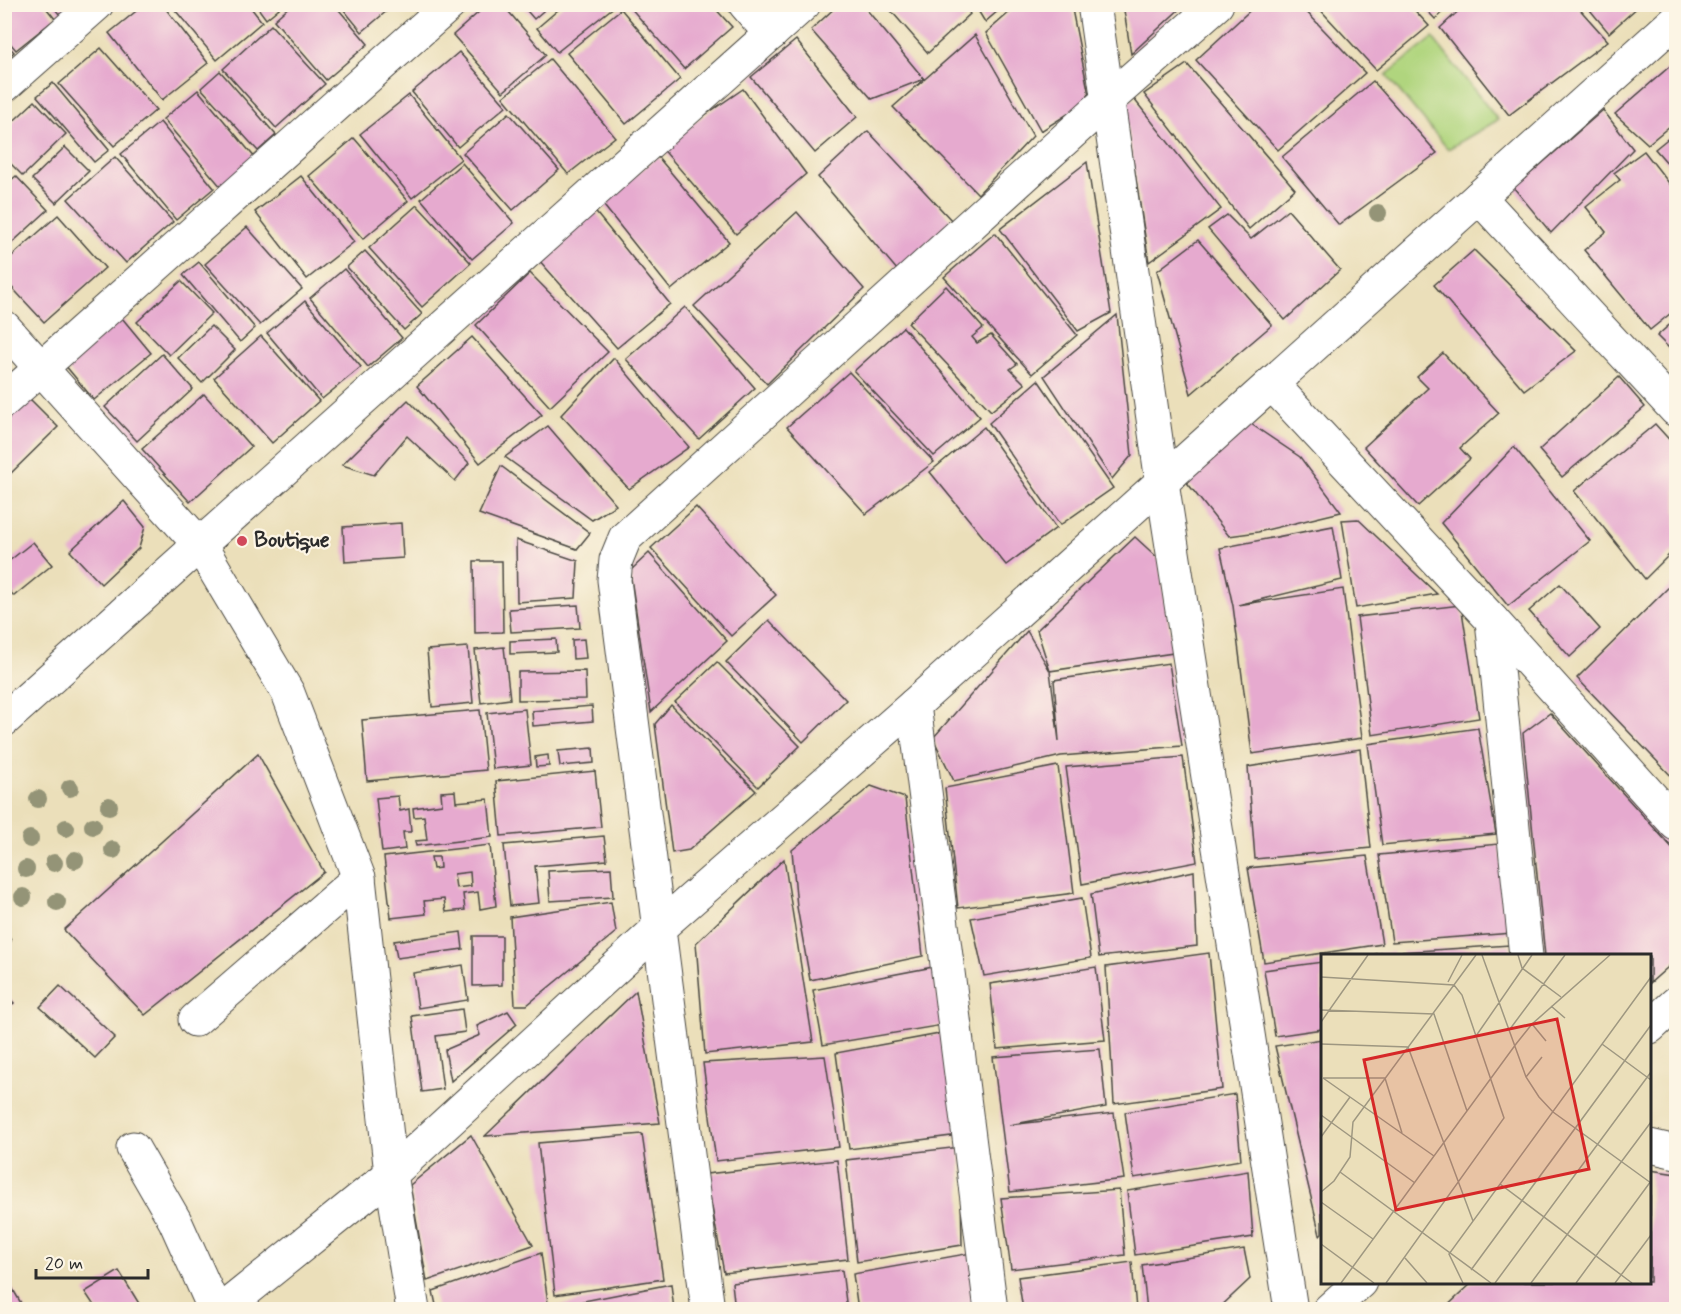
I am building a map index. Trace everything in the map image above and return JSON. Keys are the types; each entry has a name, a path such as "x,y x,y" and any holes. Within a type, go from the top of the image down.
{"street":[{"path":"4,86 97,4"},
{"path":"4,401 450,4"},
{"path":"745,4 771,34"},
{"path":"4,720 804,4"},
{"path":"1094,4 1162,482 1291,1310"},
{"path":"708,1310 614,580 616,560 625,538 1217,4"},
{"path":"222,1310 391,1174 660,927 914,705 1677,20"},
{"path":"1479,198 1677,410"},
{"path":"4,327 200,545 288,693 359,878 391,1174 413,1310"},
{"path":"1272,384 1492,620 1677,824"},
{"path":"1492,620 1526,954"},
{"path":"914,705 991,1310"},
{"path":"195,1020 359,878"},
{"path":"1651,1027 1677,1003"},
{"path":"1651,1146 1677,1152"},
{"path":"133,1148 175,1221 215,1310"},
{"path":"1329,1310 1358,1284"}],"green space":[{"path":"1433,38 1498,120 1448,149 1386,75"}],"building":[{"path":"4,4 43,4 55,19 16,50 4,36"},
{"path":"51,4 79,4 63,19"},
{"path":"145,4 162,4 208,63 162,100 109,33"},
{"path":"170,4 248,4 262,22 217,60"},
{"path":"255,4 284,4 266,19"},
{"path":"292,4 334,4 368,44 326,80 274,20"},
{"path":"339,4 395,4 362,32"},
{"path":"488,4 502,4 546,55 503,92 453,35"},
{"path":"521,4 551,4 534,19"},
{"path":"565,4 613,4 615,6 557,52 537,28"},
{"path":"839,4 862,4 924,79 872,99 811,30"},
{"path":"885,4 964,4 970,14 928,53"},
{"path":"974,4 1006,4 985,22"},
{"path":"1019,4 1071,4 1090,100 1041,131 986,33"},
{"path":"1123,4 1185,4 1131,54"},
{"path":"1257,4 1299,4 1365,73 1278,150 1196,60"},
{"path":"1315,4 1409,4 1429,26 1376,70"},
{"path":"1421,4 1451,4 1435,19"},
{"path":"1466,4 1575,4 1608,41 1509,115 1440,28"},
{"path":"1585,4 1641,4 1609,33"},
{"path":"712,5 732,27 684,69 629,6"},
{"path":"621,9 680,79 626,124 567,53"},
{"path":"271,25 325,84 276,128 223,69"},
{"path":"975,35 1033,136 978,194 893,107"},
{"path":"796,40 857,117 815,153 751,77"},
{"path":"4,42 14,52 4,61"},
{"path":"101,48 156,110 114,146 59,84"},
{"path":"459,52 506,106 458,147 412,92"},
{"path":"550,59 615,137 568,174 503,97"},
{"path":"1676,61 1676,121 1648,144 1615,114"},
{"path":"1187,64 1295,189 1249,229 1144,94"},
{"path":"220,71 276,135 258,151 201,88"},
{"path":"1373,81 1437,153 1339,225 1282,157"},
{"path":"53,83 109,150 94,162 37,96"},
{"path":"743,89 806,174 736,234 660,146"},
{"path":"198,90 256,159 222,188 163,119"},
{"path":"409,95 461,159 412,198 360,134"},
{"path":"1134,99 1221,209 1149,262 1124,102"},
{"path":"35,101 66,134 23,176 4,157 4,130"},
{"path":"1603,110 1633,149 1551,233 1514,188"},
{"path":"509,113 559,170 513,210 463,153"},
{"path":"160,122 214,188 176,220 121,154"},
{"path":"868,131 953,222 898,271 818,177"},
{"path":"1676,132 1676,173 1655,149"},
{"path":"354,138 408,201 363,239 309,176"},
{"path":"65,147 89,171 56,203 32,179"},
{"path":"1644,151 1676,192 1676,309 1650,330 1584,250 1606,232 1586,207 1620,180 1614,173"},
{"path":"115,157 173,222 126,263 68,199"},
{"path":"658,157 729,242 671,290 601,202"},
{"path":"1087,162 1111,313 1078,331 1000,229"},
{"path":"462,163 514,223 472,259 421,199"},
{"path":"16,176 48,210 4,250 4,186"},
{"path":"301,176 354,242 307,279 255,212"},
{"path":"417,205 471,263 422,307 369,248"},
{"path":"593,209 670,304 617,348 538,259"},
{"path":"1288,210 1340,270 1285,320 1208,229 1227,215 1251,239"},
{"path":"797,212 864,289 767,384 694,306"},
{"path":"58,215 105,268 44,322 4,279 4,263"},
{"path":"247,227 302,289 260,325 205,264"},
{"path":"995,233 1077,335 1032,374 944,277"},
{"path":"1198,240 1272,325 1191,394 1157,271"},
{"path":"1474,250 1576,351 1524,390 1434,285"},
{"path":"365,251 422,314 404,330 347,267"},
{"path":"199,262 255,328 240,342 183,275"},
{"path":"344,269 402,338 368,367 310,298"},
{"path":"530,273 608,352 550,407 476,325"},
{"path":"181,281 212,313 169,355 137,322"},
{"path":"946,286 983,328 972,337 977,343 991,335 1017,364 1010,369 1025,384 991,411 908,323"},
{"path":"305,301 361,367 322,399 267,333"},
{"path":"685,307 755,388 699,439 626,359"},
{"path":"1117,315 1132,455 1112,479 1044,376"},
{"path":"122,318 151,353 94,400 65,365"},
{"path":"1676,319 1676,355 1657,336"},
{"path":"211,326 235,350 202,383 178,358"},
{"path":"903,327 980,417 934,456 854,371"},
{"path":"261,336 319,401 272,443 214,378"},
{"path":"472,337 542,415 480,463 417,386"},
{"path":"1443,353 1499,413 1460,448 1470,459 1418,506 1364,447 1428,388 1417,377"},
{"path":"162,354 193,389 137,441 105,407"},
{"path":"614,358 689,447 629,489 561,415"},
{"path":"849,372 934,462 866,514 787,427"},
{"path":"1619,377 1645,407 1562,477 1539,450"},
{"path":"1038,380 1113,488 1060,525 989,423"},
{"path":"204,394 251,447 190,502 142,449"},
{"path":"29,398 58,427 4,480 4,423"},
{"path":"408,400 469,463 455,481 407,436 374,475 342,465"},
{"path":"1248,422 1300,457 1341,512 1258,532 1229,536 1185,480"},
{"path":"1655,424 1676,447 1676,548 1645,579 1574,491"},
{"path":"548,426 616,505 592,520 505,457"},
{"path":"984,427 1056,528 1006,565 930,472"},
{"path":"1514,447 1590,541 1508,606 1441,523"},
{"path":"501,466 590,533 577,549 479,514"},
{"path":"124,501 145,527 139,548 101,584 70,551"},
{"path":"696,507 776,595 731,636 651,548"},
{"path":"1358,519 1437,594 1356,608 1342,520"},
{"path":"401,523 403,558 345,562 343,527"},
{"path":"1333,526 1342,580 1238,605 1343,589 1362,738 1252,754 1233,606 1220,548"},
{"path":"1135,537 1159,559 1173,653 1050,671 1037,630"},
{"path":"516,540 578,561 576,598 517,602"},
{"path":"33,542 52,565 14,596 4,585 4,565"},
{"path":"649,553 727,641 651,712 630,571"},
{"path":"474,561 502,561 503,632 475,633"},
{"path":"1676,580 1676,781 1577,678"},
{"path":"1560,584 1600,629 1570,657 1529,611"},
{"path":"578,605 580,628 511,632 509,609"},
{"path":"1461,605 1479,718 1372,735 1357,617"},
{"path":"769,620 846,700 803,742 726,662"},
{"path":"1027,631 1050,671 1059,741 1054,680 1169,663 1182,746 1061,756 954,781 933,738"},
{"path":"556,639 557,652 510,654 510,641"},
{"path":"584,639 586,658 573,659 572,640"},
{"path":"468,647 473,703 432,707 427,650"},
{"path":"504,647 510,699 481,703 475,650"},
{"path":"717,662 800,746 758,787 675,702"},
{"path":"585,671 586,699 518,700 518,672"},
{"path":"671,705 756,791 689,850 672,853 655,724"},
{"path":"592,706 593,721 533,726 532,711"},
{"path":"525,709 531,765 493,769 487,713"},
{"path":"480,710 486,770 367,781 362,720"},
{"path":"1550,713 1676,852 1676,960 1651,982 1651,954 1545,954 1523,733"},
{"path":"1478,728 1496,834 1382,845 1368,744"},
{"path":"593,748 594,763 560,766 558,751"},
{"path":"1360,749 1371,848 1255,859 1248,767"},
{"path":"258,754 324,872 145,1015 64,930"},
{"path":"548,755 549,766 536,767 535,757"},
{"path":"1183,757 1197,862 1082,884 1066,767"},
{"path":"1058,766 1074,893 958,908 945,788"},
{"path":"595,771 601,827 501,836 496,781"},
{"path":"871,786 905,798 923,956 810,980 797,907 792,850"},
{"path":"455,791 456,802 488,799 492,837 416,846 415,841 427,840 424,816 414,817 413,808 442,804 441,792"},
{"path":"398,796 400,811 409,809 411,832 403,832 405,849 382,852 376,798"},
{"path":"604,836 607,860 535,866 539,903 510,906 504,845"},
{"path":"1499,844 1513,933 1392,942 1379,855"},
{"path":"490,845 496,906 480,909 478,892 463,894 465,910 446,912 444,899 424,901 426,914 391,918 384,857","holes":["431,857 439,857 440,868 433,869","470,872 471,886 456,888 454,874"]},
{"path":"1367,856 1382,944 1264,962 1248,868"},
{"path":"784,859 813,1042 705,1054 696,943"},
{"path":"611,868 613,897 550,901 548,871"},
{"path":"1194,871 1197,946 1099,957 1091,894"},
{"path":"1082,898 1091,958 984,976 971,918"},
{"path":"611,902 616,932 527,1005 515,1005 510,917"},
{"path":"4,922 11,941 4,943"},
{"path":"461,932 463,949 397,958 394,941"},
{"path":"473,936 502,936 502,985 473,986"},
{"path":"1510,945 1511,954 1402,954 1402,952"},
{"path":"1209,953 1222,1089 1114,1104 1106,967"},
{"path":"1321,962 1321,1029 1275,1036 1264,970"},
{"path":"463,965 468,1000 418,1008 413,973"},
{"path":"933,967 943,1025 823,1045 813,990"},
{"path":"1096,967 1105,1040 997,1049 990,984"},
{"path":"60,986 115,1037 95,1058 40,1007"},
{"path":"636,991 660,1123 485,1136"},
{"path":"4,992 14,1003 4,1012"},
{"path":"462,1009 465,1032 436,1036 443,1089 422,1092 412,1016"},
{"path":"508,1011 517,1024 451,1081 445,1050 480,1035 477,1026"},
{"path":"945,1033 959,1135 849,1149 836,1053"},
{"path":"1321,1039 1320,1235 1275,1046"},
{"path":"1100,1049 1106,1107 1009,1125 1114,1113 1124,1179 1010,1192 993,1057"},
{"path":"825,1056 839,1147 716,1161 703,1063"},
{"path":"1235,1094 1241,1160 1134,1178 1125,1112"},
{"path":"642,1134 663,1279 555,1295 538,1143"},
{"path":"471,1135 533,1245 427,1281 410,1185"},
{"path":"960,1147 962,1245 857,1262 846,1160"},
{"path":"837,1160 848,1259 724,1273 706,1174"},
{"path":"1651,1170 1676,1174 1676,1310 1443,1310 1471,1284 1651,1284"},
{"path":"1248,1171 1253,1237 1135,1255 1127,1191"},
{"path":"1119,1190 1125,1255 1011,1269 1001,1198"},
{"path":"1244,1249 1250,1279 1217,1310 1147,1310 1142,1265"},
{"path":"541,1253 549,1310 437,1310 433,1291"},
{"path":"971,1253 979,1310 858,1310 853,1274"},
{"path":"1132,1262 1136,1310 1023,1310 1018,1277"},
{"path":"842,1270 847,1310 735,1310 732,1283"},
{"path":"119,1271 143,1310 97,1310 85,1292"},
{"path":"671,1284 674,1310 558,1310 558,1306"},
{"path":"11,1286 25,1310 4,1310 4,1290"}],"place":[{"name":"Boutique","path":"242,541"}]}
